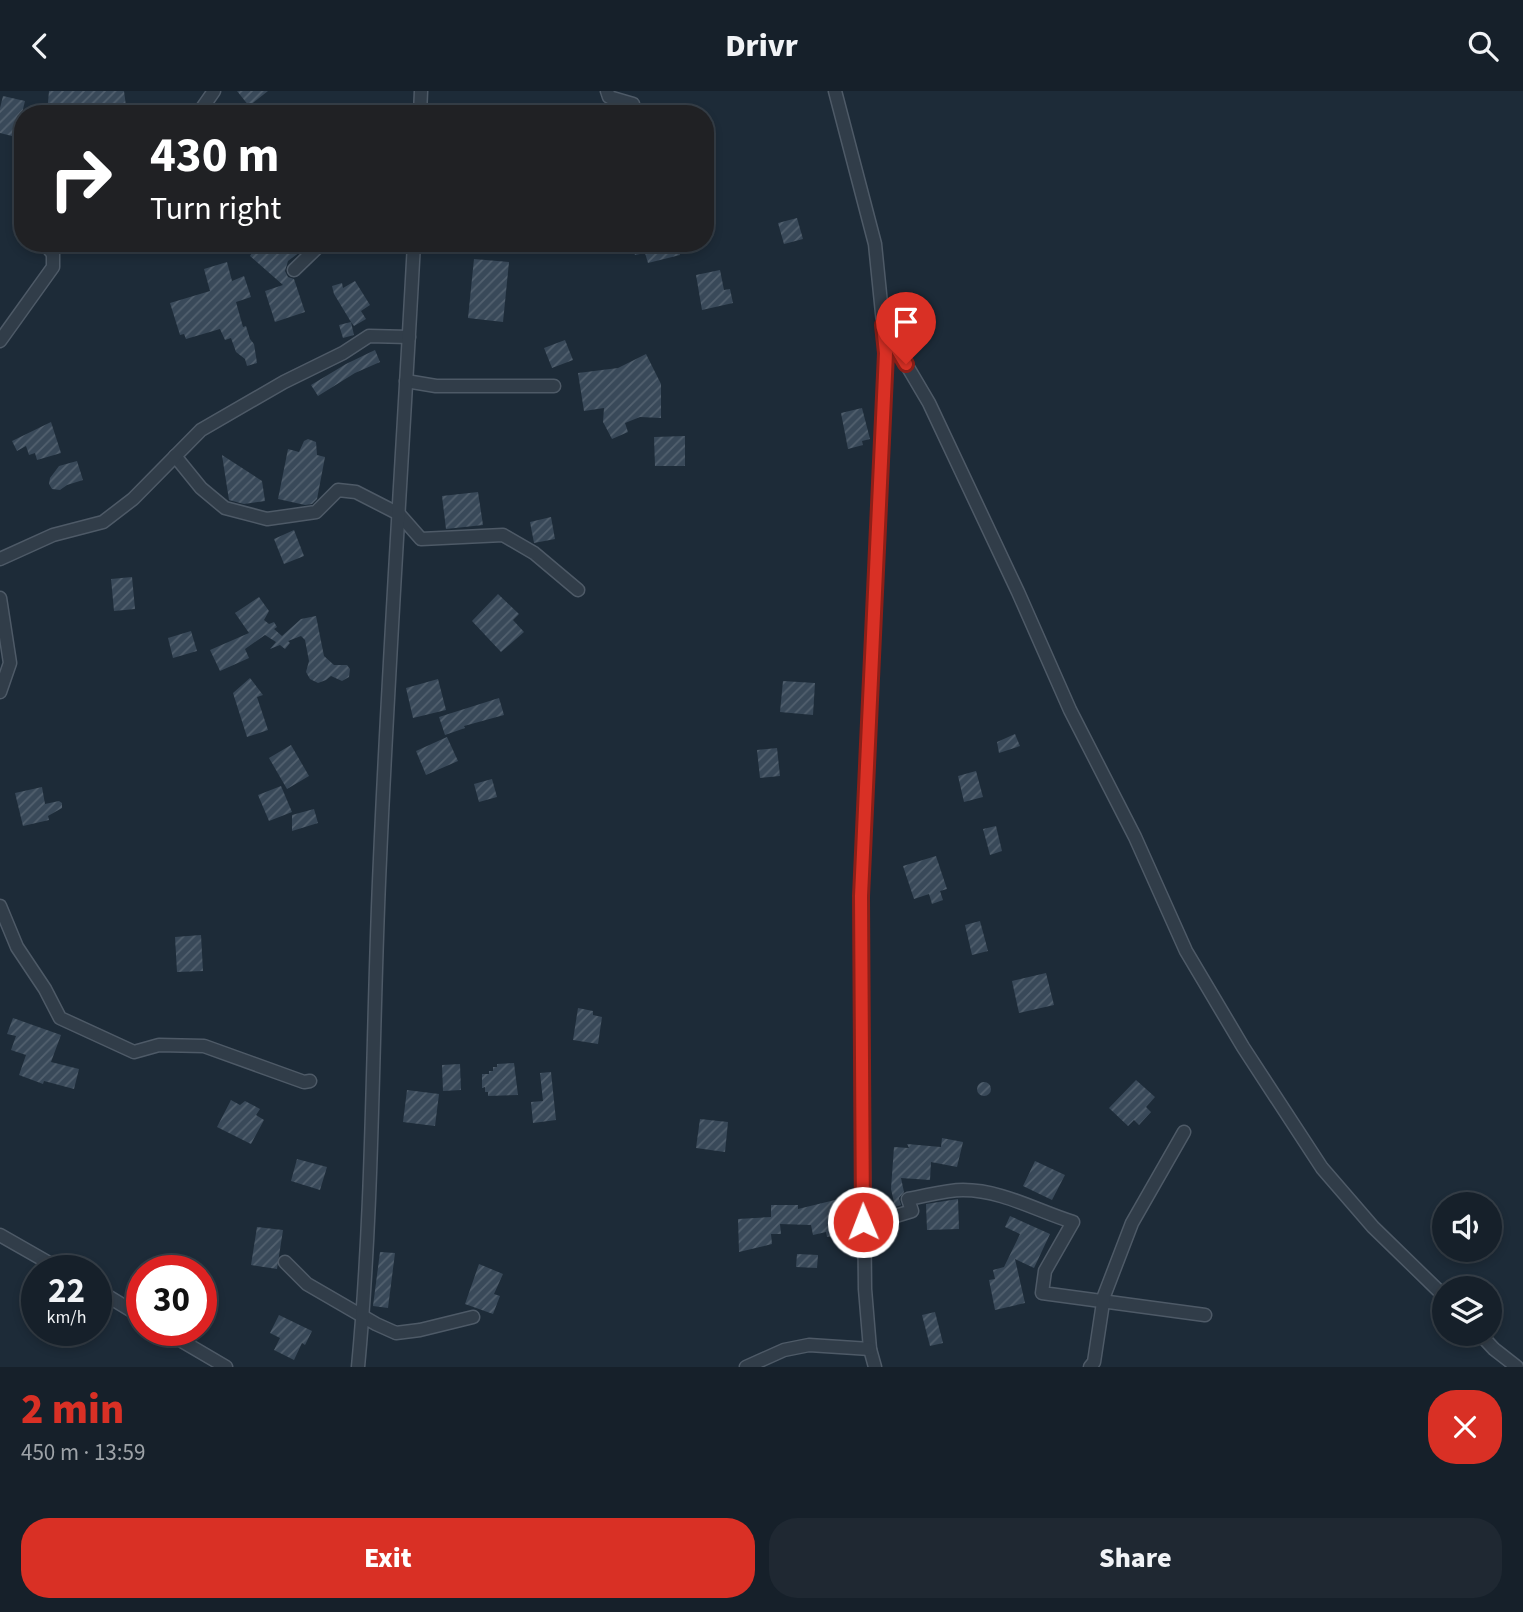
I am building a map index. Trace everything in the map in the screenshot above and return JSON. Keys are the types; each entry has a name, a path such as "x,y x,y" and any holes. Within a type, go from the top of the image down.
{"street":[{"path":"607,91 609,97 634,104"},
{"path":"835,91 875,244 886,367 861,896 863,1222 865,1289 870,1349 875,1367"},
{"path":"0,341 53,267 51,252"},
{"path":"294,270 313,252"},
{"path":"358,1367 363,1317 380,859 414,252"},
{"path":"883,325 929,404 1018,592 1070,710 1135,837 1186,951 1242,1047 1322,1168 1373,1227 1432,1284"},
{"path":"0,559 52,535 103,522 133,499 201,431 369,336 409,337"},
{"path":"406,381 436,386 554,386"},
{"path":"175,456 201,488 225,508 267,519 316,512 338,490 356,492 399,513 421,539 503,535 534,553 578,590"},
{"path":"0,598 10,663 0,692"},
{"path":"0,906 17,947 45,989 60,1018 134,1052 159,1045 204,1046 304,1082 310,1081"},
{"path":"1090,1367 1094,1362 1103,1300 1132,1223 1184,1132"},
{"path":"863,1222 876,1222 912,1211 908,1199 962,1190 1004,1196 1073,1222 1045,1271 1042,1293 1205,1315"},
{"path":"0,1235 35,1255"},
{"path":"285,1262 307,1284 363,1317 397,1333 473,1317"},
{"path":"746,1367 784,1350 809,1345 870,1349"},
{"path":"190,1346 226,1367"},
{"path":"1491,1346 1517,1367"}],"building":[{"path":"49,91 124,91 126,105 48,105"},
{"path":"237,91 268,91 250,105"},
{"path":"3,96 25,101 24,105 14,105 14,136 0,133"},
{"path":"797,218 803,239 784,244 778,223"},
{"path":"252,252 300,252 288,261 285,271 288,277 294,279 305,312 275,322 265,291 283,285 250,256"},
{"path":"634,252 679,252 680,255 648,263 645,253 635,255"},
{"path":"474,259 509,262 503,322 468,318"},
{"path":"227,262 232,281 244,276 251,297 236,302 243,327 246,326 254,344 257,363 247,366 245,359 236,352 231,338 225,340 220,329 186,339 184,334 180,335 170,303 210,291 204,269"},
{"path":"720,270 724,290 730,289 733,303 702,310 696,275"},
{"path":"355,281 370,305 361,311 366,319 354,326 334,294 332,286 342,283 343,288"},
{"path":"351,322 354,335 343,338 339,325"},
{"path":"565,340 573,360 552,368 544,348"},
{"path":"375,350 380,362 355,373 318,396 311,385"},
{"path":"646,354 661,384 661,418 640,417 625,423 628,432 612,439 603,422 604,408 584,411 578,373 618,368"},
{"path":"862,408 870,439 862,441 863,445 848,449 841,413"},
{"path":"51,422 61,453 37,460 35,453 29,455 26,446 17,451 12,441"},
{"path":"685,436 685,466 655,466 654,437"},
{"path":"308,439 316,442 317,455 325,457 317,499 312,504 305,505 278,499 288,449 299,452 304,441"},
{"path":"222,455 262,481 265,501 244,504 229,500"},
{"path":"77,461 83,480 60,490 52,489 50,478 59,466"},
{"path":"478,492 483,525 446,529 442,496"},
{"path":"551,517 555,539 534,543 530,522"},
{"path":"294,530 304,556 284,564 274,539"},
{"path":"132,577 135,609 114,611 111,579"},
{"path":"498,594 519,614 513,620 524,632 501,652 472,621"},
{"path":"259,597 269,611 264,620 269,624 274,622 277,627 274,629 282,636 301,619 316,616 324,656 334,665 347,665 350,669 349,677 342,681 331,676 318,683 310,679 306,672 309,661 305,640 301,636 288,641 290,643 285,649 280,645 270,649 276,642 265,635 245,649 249,658 220,671 210,650 249,633 235,613"},
{"path":"191,631 197,651 173,658 168,638"},
{"path":"250,678 263,695 257,697 268,730 247,737 233,693"},
{"path":"438,679 446,710 413,718 406,688"},
{"path":"783,681 815,683 813,715 780,712"},
{"path":"499,698 504,715 464,726 465,728 445,735 439,717"},
{"path":"1015,734 1020,746 999,753 997,742"},
{"path":"447,737 458,761 426,775 416,751"},
{"path":"291,745 309,776 287,789 269,758"},
{"path":"777,748 780,776 760,778 757,750"},
{"path":"976,771 983,797 964,802 958,776"},
{"path":"492,779 497,797 479,802 474,784"},
{"path":"281,786 292,812 269,821 258,795"},
{"path":"42,787 45,804 59,801 62,808 48,816 49,820 23,826 15,793"},
{"path":"314,809 318,823 292,831 292,815"},
{"path":"996,826 1002,851 990,855 983,829"},
{"path":"936,856 947,889 940,891 943,900 932,904 929,894 914,899 903,866"},
{"path":"980,921 988,951 972,955 965,925"},
{"path":"201,935 203,971 177,972 175,937"},
{"path":"1046,973 1054,1005 1019,1013 1012,981"},
{"path":"578,1008 593,1011 593,1015 602,1017 598,1044 573,1040"},
{"path":"13,1018 61,1035 51,1062 79,1069 74,1089 44,1081 43,1084 19,1075 26,1055 11,1050 16,1036 7,1034"},
{"path":"514,1063 518,1095 488,1096 485,1087 482,1088 482,1074 489,1074 497,1064"},
{"path":"460,1064 461,1090 443,1091 442,1065"},
{"path":"551,1072 556,1120 533,1123 531,1102 543,1101 540,1073"},
{"path":"1136,1080 1155,1097 1146,1107 1151,1112 1139,1125 1134,1120 1128,1126 1109,1108"},
{"path":"981,1082 987,1082 991,1089 987,1096 981,1096 977,1092 977,1086"},
{"path":"407,1090 439,1094 435,1126 403,1122"},
{"path":"231,1100 240,1105 245,1101 260,1109 256,1115 264,1120 251,1144 217,1127"},
{"path":"700,1119 728,1122 725,1152 696,1148"},
{"path":"942,1138 963,1142 957,1167 931,1162 930,1180 901,1178 904,1192 899,1198 901,1205 895,1207 891,1189 894,1147 909,1148 907,1144 941,1147"},
{"path":"297,1159 327,1167 320,1190 291,1181"},
{"path":"1035,1161 1065,1175 1052,1200 1023,1186"},
{"path":"839,1199 846,1227 838,1229 839,1235 827,1237 826,1232 813,1235 811,1225 780,1224 781,1234 771,1234 772,1244 739,1252 738,1219 771,1217 771,1205 798,1205 798,1209"},
{"path":"958,1199 959,1229 927,1230 926,1204"},
{"path":"1010,1216 1050,1234 1034,1268 1015,1259 1025,1303 995,1310 989,1280 995,1279 993,1270 1004,1267 1020,1234 1005,1227"},
{"path":"257,1227 283,1230 277,1269 251,1265"},
{"path":"380,1252 395,1253 388,1308 373,1306"},
{"path":"797,1254 818,1255 817,1268 796,1267"},
{"path":"479,1264 503,1274 494,1294 500,1296 493,1314 465,1304"},
{"path":"935,1312 943,1343 930,1346 922,1315"},
{"path":"279,1315 312,1331 305,1345 302,1343 294,1360 274,1350 280,1338 270,1333"}],"route":[{"path":"863,1222 861,896 886,353 883,325 906,364"}]}
